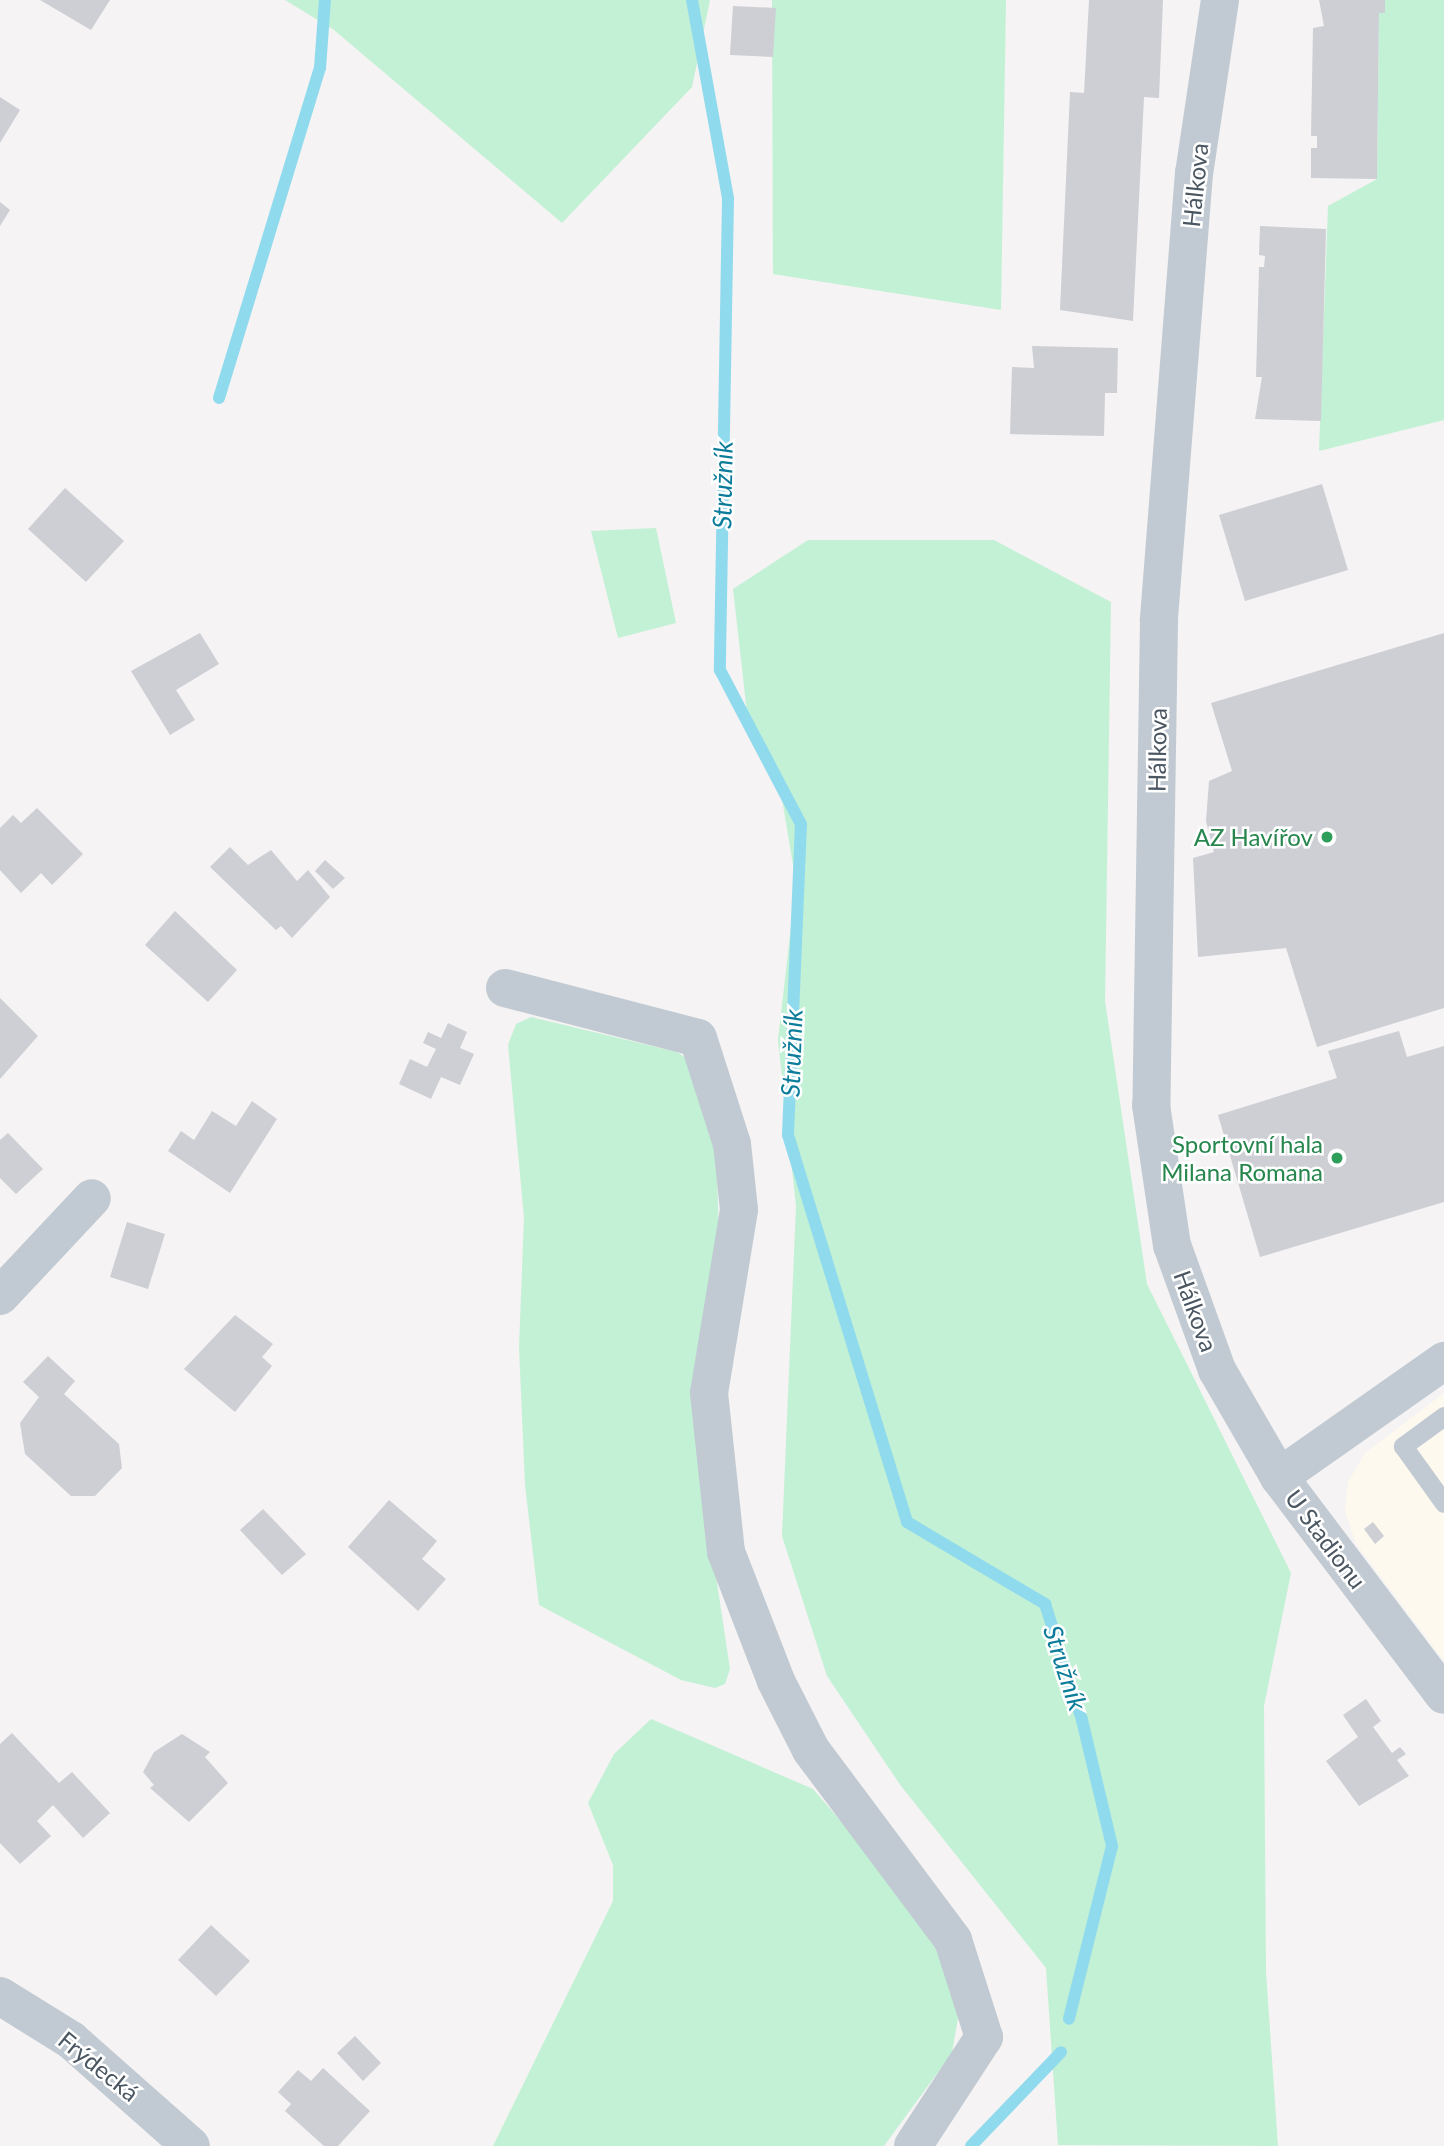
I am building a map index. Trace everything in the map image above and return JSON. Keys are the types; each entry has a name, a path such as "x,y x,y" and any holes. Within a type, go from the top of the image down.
{"street":[{"name":"Hálkova","path":"1220,0 1194,173 1159,621 1151,1105 1172,1245 1217,1370 1279,1477"},
{"path":"505,988 698,1038 732,1144 739,1210 709,1393 726,1552 776,1681 811,1750 953,1940 984,2037 913,2146"},
{"path":"0,1296 92,1198"},
{"name":"U Stadionu","path":"1444,1361 1279,1477 1444,1695"},
{"name":"Frýdecká","path":"0,1996 81,2048 191,2146"}],"lane":[{"path":"1444,1416 1403,1446 1444,1503"}],"shaded area":[{"path":"1444,1393 1444,1661 1356,1544 1345,1511 1348,1482 1365,1453"}],"green space":[{"path":"285,0 710,0 692,87 562,223 334,30"},
{"path":"772,0 1006,0 1001,310 773,274"},
{"path":"1385,0 1444,0 1444,420 1319,451 1328,206 1377,179 1379,13"},
{"path":"656,528 676,623 618,638 591,531"},
{"path":"808,540 994,540 1111,602 1105,1001 1147,1284 1291,1573 1264,1706 1266,1972 1278,2146 1058,2145 1046,1968 901,1786 827,1676 782,1536 796,1206 778,1040 796,883 780,787 747,713 733,589"},
{"path":"531,1017 677,1052 698,1066 714,1089 720,1264 706,1510 730,1669 725,1684 715,1688 681,1680 539,1605 525,1485 519,1347 524,1218 508,1045 516,1024"},
{"path":"651,1719 813,1789 896,1885 949,1960 961,2001 952,2053 884,2146 493,2146 613,1901 613,1865 588,1803 614,1754"}],"building":[{"path":"40,0 110,0 91,30"},
{"path":"1089,0 1163,0 1159,98 1144,97 1133,321 1060,310 1070,92 1084,93"},
{"path":"1319,0 1385,0 1385,13 1379,13 1377,179 1311,178 1311,148 1317,148 1317,136 1311,136 1313,28 1324,26"},
{"path":"733,6 776,8 773,57 730,55"},
{"path":"0,97 20,110 0,143"},
{"path":"0,202 10,210 0,226"},
{"path":"1260,226 1326,229 1321,421 1255,419 1262,377 1256,377 1259,267 1264,267 1265,256 1259,255"},
{"path":"1032,346 1118,348 1117,393 1105,393 1104,436 1010,434 1012,367 1034,368"},
{"path":"1322,484 1348,570 1245,601 1219,515"},
{"path":"65,488 124,541 86,582 28,529"},
{"path":"200,633 219,664 176,690 195,720 170,735 131,671"},
{"name":"AZ Havířov","path":"1444,633 1444,1008 1317,1047 1286,948 1198,957 1193,858 1214,852 1206,821 1209,781 1232,771 1211,703"},
{"path":"37,808 83,854 52,885 41,873 21,893 0,870 0,828 13,815 21,823"},
{"path":"230,847 248,865 271,850 297,881 308,870 330,897 292,938 281,926 276,930 210,867"},
{"path":"325,860 345,878 333,889 315,871"},
{"path":"175,911 237,970 208,1002 145,945"},
{"path":"0,998 38,1036 0,1079"},
{"path":"448,1023 467,1032 460,1048 474,1054 460,1085 441,1077 431,1099 399,1084 410,1059 427,1067 436,1049 423,1043 428,1032 441,1038"},
{"name":"Sportovní hala Milana Romana","path":"1399,1031 1407,1057 1444,1046 1444,1202 1260,1257 1218,1115 1337,1078 1328,1051"},
{"path":"252,1101 277,1119 230,1193 168,1151 181,1131 194,1140 212,1111 236,1126"},
{"path":"8,1133 43,1169 16,1194 0,1178 0,1140"},
{"path":"127,1222 165,1234 148,1289 110,1277"},
{"path":"235,1315 273,1344 262,1357 272,1366 235,1412 184,1369"},
{"path":"48,1356 75,1381 64,1394 119,1444 122,1468 95,1496 71,1496 25,1454 20,1423 39,1397 23,1382"},
{"path":"389,1500 437,1541 422,1559 446,1579 418,1611 348,1547"},
{"path":"263,1509 306,1554 282,1575 240,1530"},
{"path":"1373,1522 1384,1536 1375,1544 1364,1529"},
{"path":"1366,1699 1381,1721 1373,1727 1392,1753 1400,1747 1406,1754 1397,1760 1409,1776 1359,1806 1326,1761 1358,1737 1343,1715"},
{"path":"12,1733 59,1783 72,1772 110,1813 83,1838 53,1805 37,1821 51,1836 20,1864 0,1843 0,1744"},
{"path":"182,1734 210,1752 205,1757 228,1783 189,1822 150,1788 154,1785 143,1772 154,1752"},
{"path":"211,1925 250,1961 216,1996 178,1960"},
{"path":"355,2036 381,2063 363,2081 337,2053"},
{"path":"323,2068 370,2111 338,2146 324,2146 285,2111 291,2104 278,2092 298,2070 311,2081"}],"waterway":[{"path":"219,398 320,68 325,0"},
{"name":"Stružník","path":"692,0 728,199 720,670 801,824 788,1135 907,1522 1045,1604 1082,1720 1112,1846 1069,2019"},
{"path":"971,2146 1061,2052"}],"place":[{"name":"AZ Havířov","path":"1327,837"},
{"name":"Sportovní hala Milana Romana","path":"1337,1158"}]}
